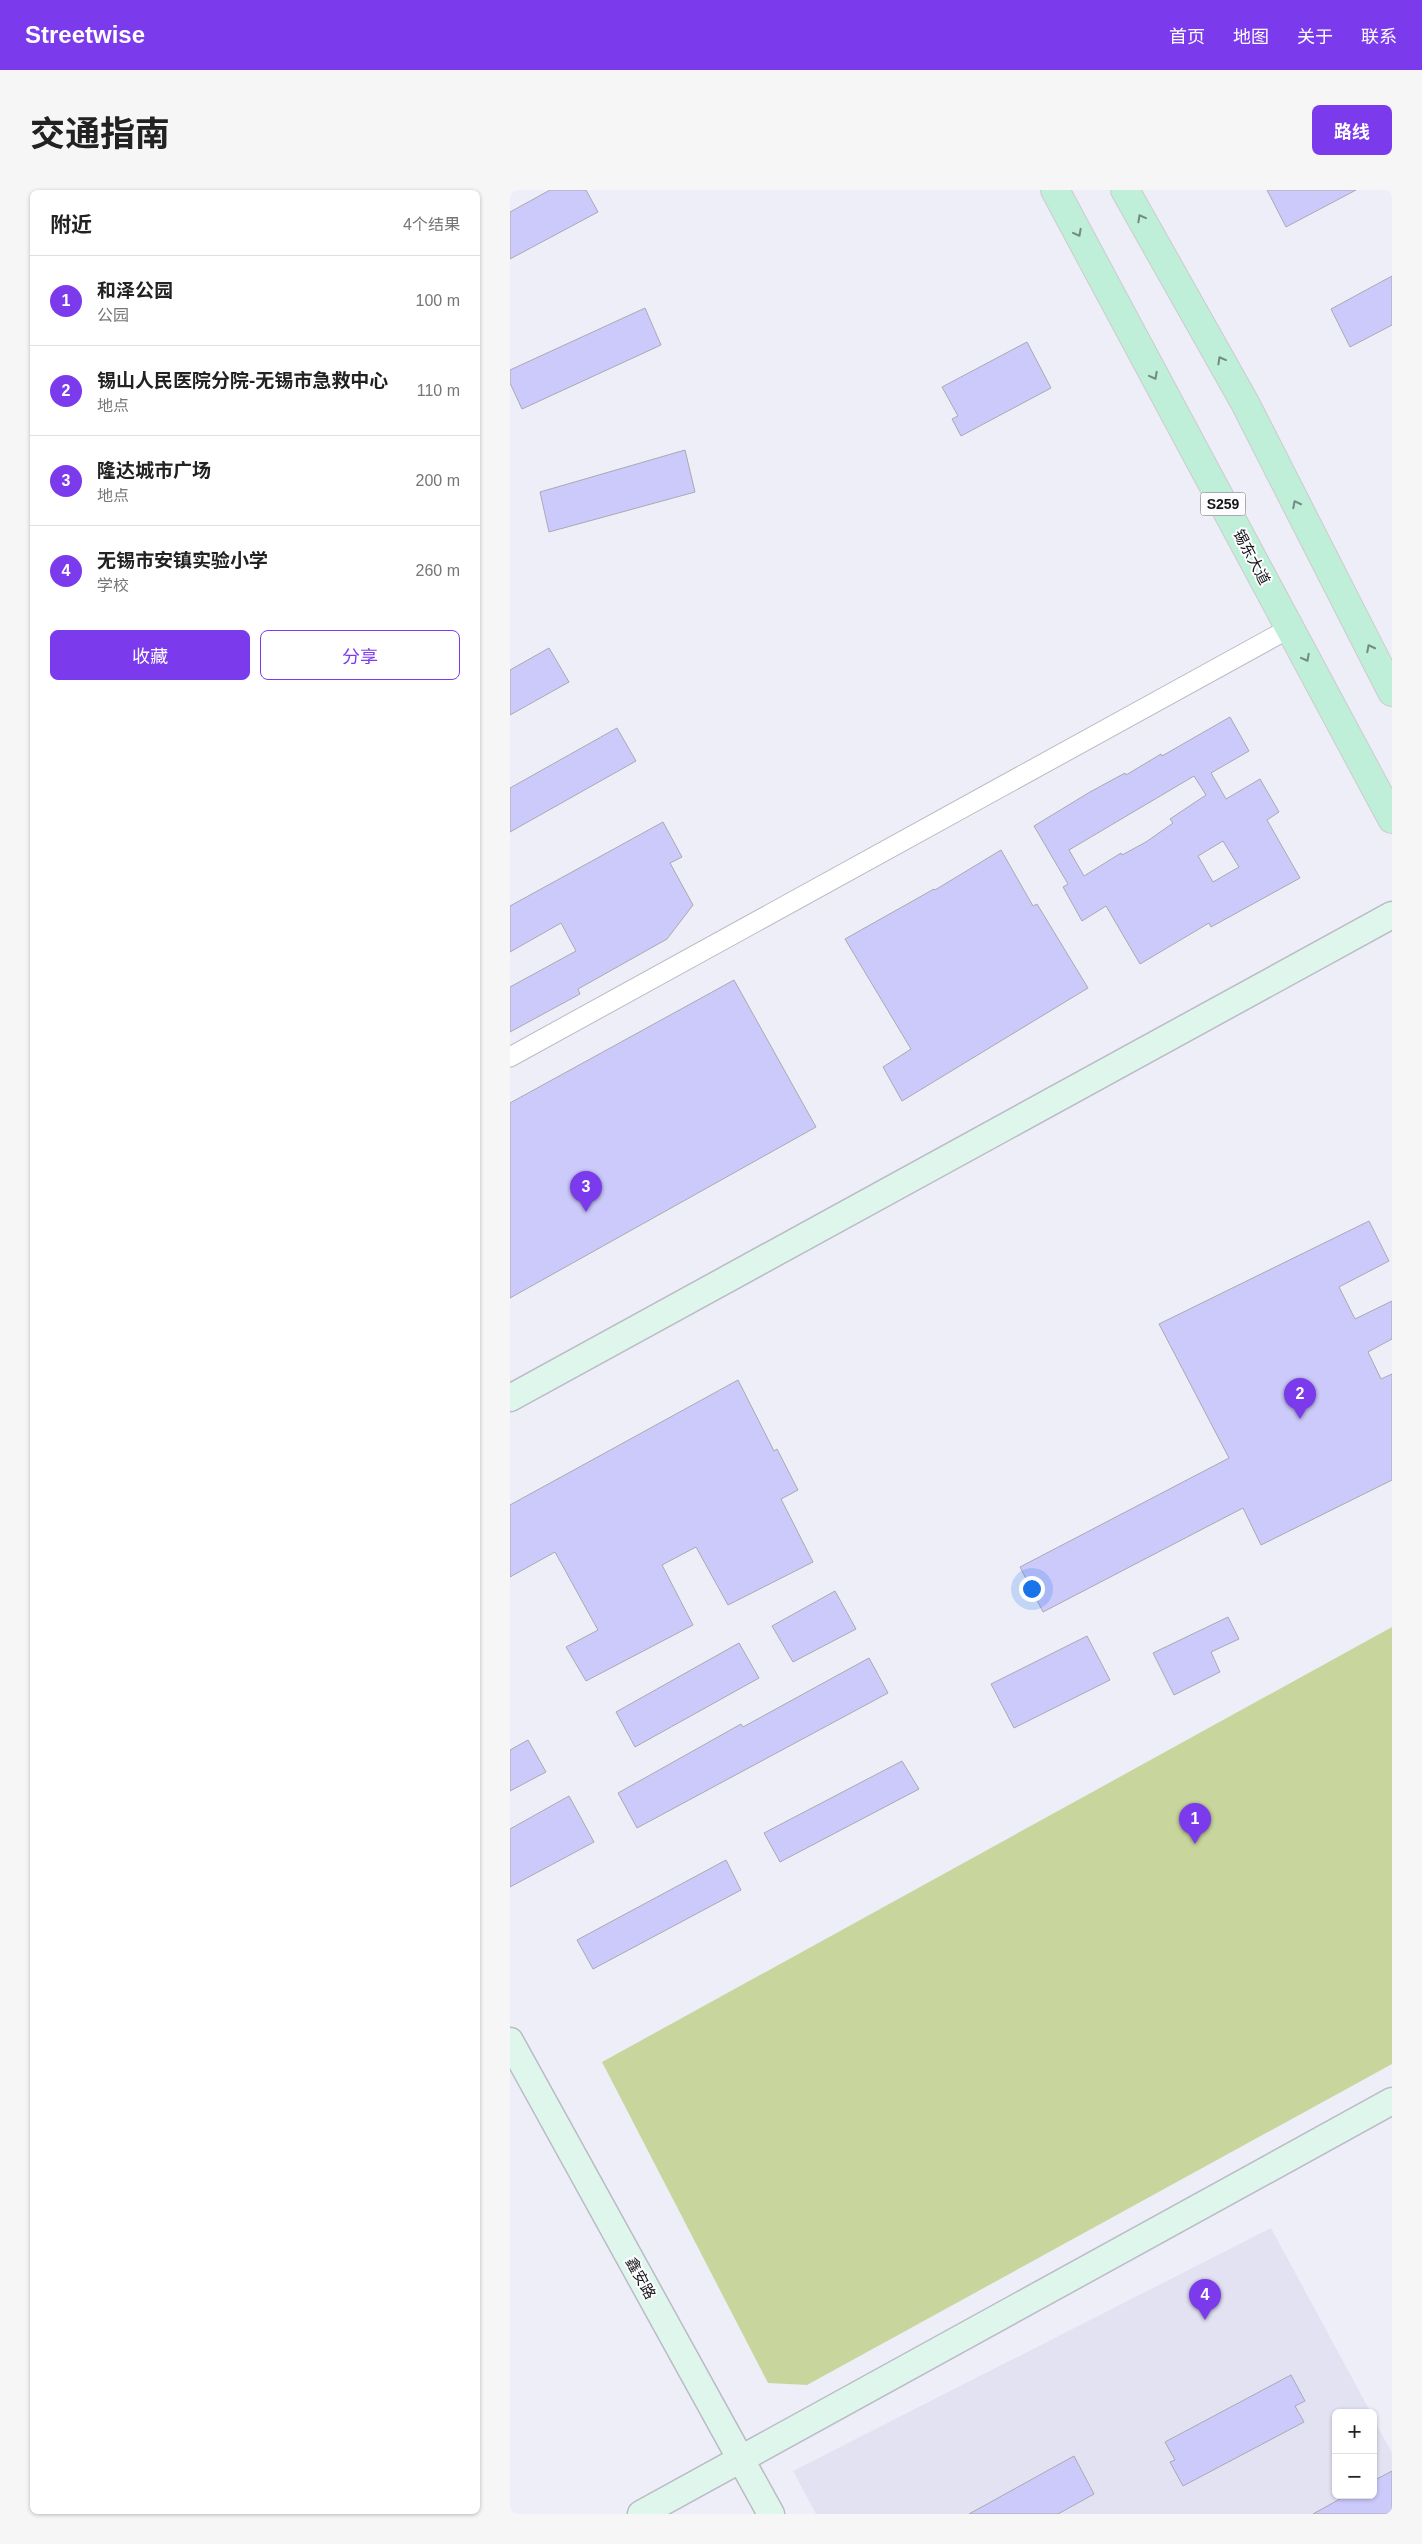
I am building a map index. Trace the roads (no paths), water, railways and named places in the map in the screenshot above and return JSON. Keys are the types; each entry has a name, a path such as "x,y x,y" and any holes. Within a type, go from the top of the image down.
{"main road":[{"name":"锡东大道","path":"1054,190 1392,819"},
{"path":"1125,190 1245,403 1392,692"}],"street":[{"path":"510,1057 1290,628"},
{"path":"510,1398 1392,915"},
{"name":"鑫安路","path":"510,2041 772,2514"},
{"path":"640,2514 1392,2101"}],"place":[{"name":"隆达城市广场","path":"586,1212"},
{"name":"锡山人民医院分院-无锡市急救中心","path":"1300,1419"},
{"name":"和泽公园","path":"1195,1844"},
{"name":"无锡市安镇实验小学","path":"1205,2320"}]}
